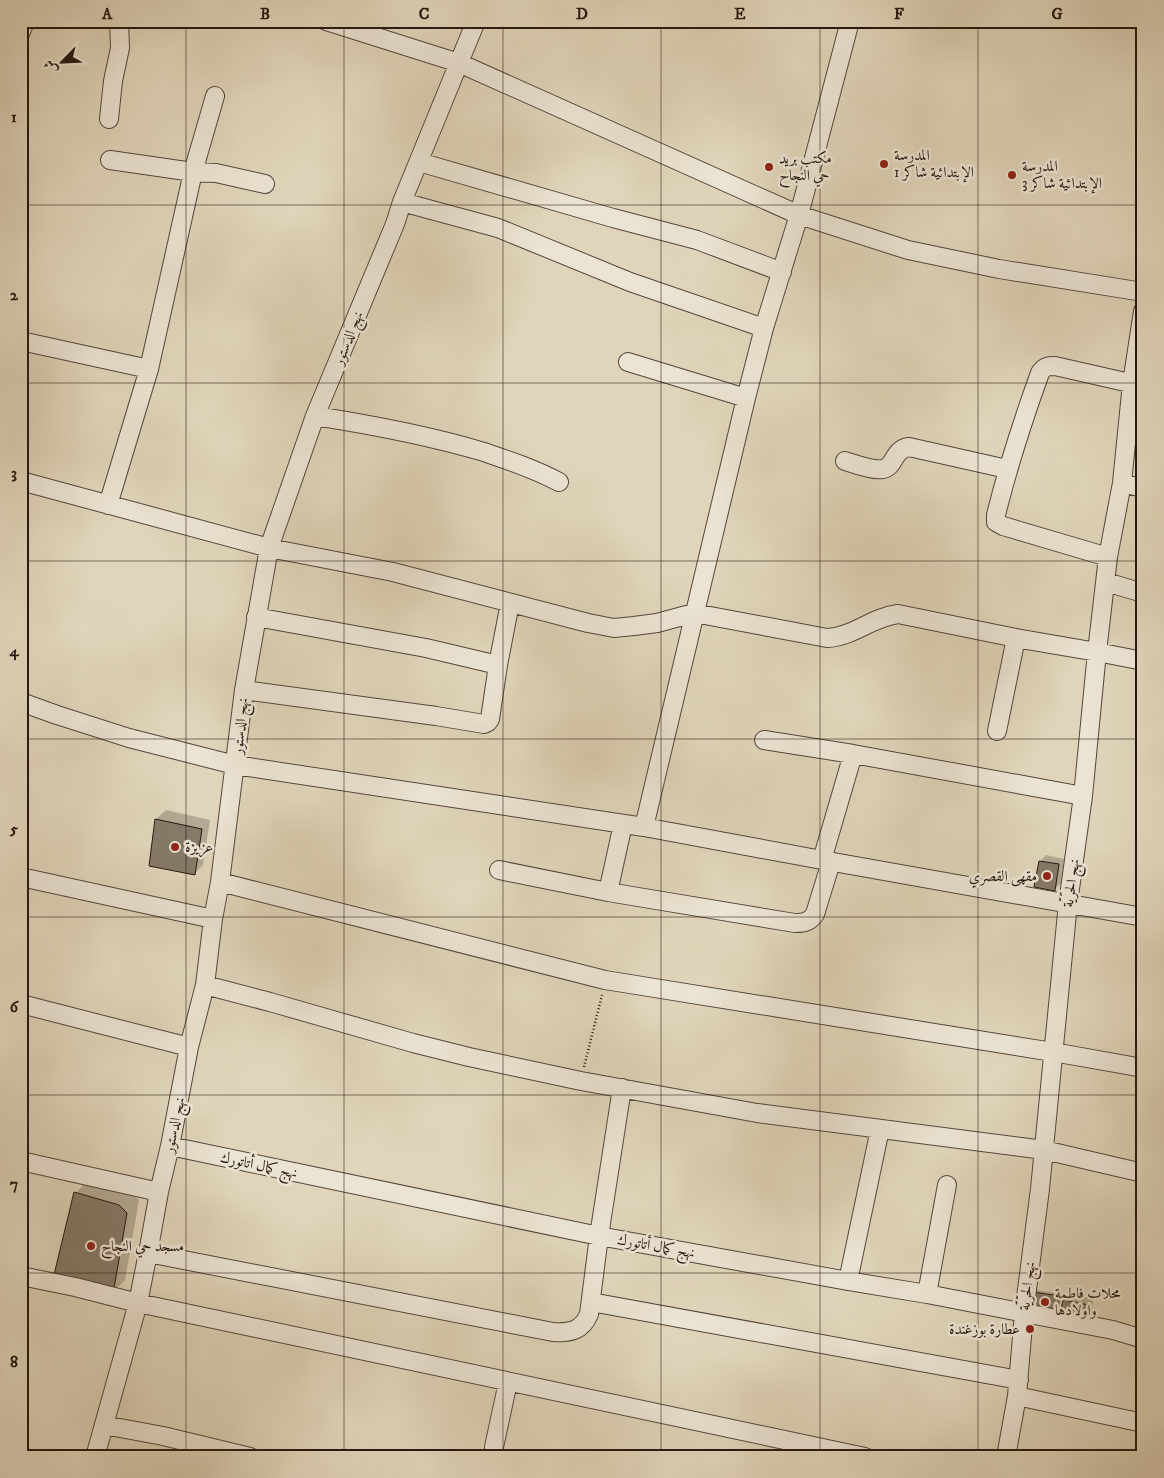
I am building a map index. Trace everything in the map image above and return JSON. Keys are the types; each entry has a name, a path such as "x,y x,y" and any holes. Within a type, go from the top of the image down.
{"street":[{"path":"21,32 25,21"},
{"path":"109,119 113,81 120,48 119,21"},
{"name":"نهج الدستور","path":"94,1457 138,1302 159,1192 205,985 244,690 269,548 315,416 395,224 402,202 476,21"},
{"path":"644,827 746,398 850,21"},
{"path":"336,22 459,63 798,215 908,250 999,269 1143,292"},
{"path":"108,505 149,369 192,172 215,96"},
{"path":"110,160 192,172 216,173 265,184"},
{"path":"419,162 613,218 697,240 782,272"},
{"path":"402,202 498,228 630,282 764,328"},
{"name":"نهج الحرّيّة","path":"1006,1457 1018,1388 1024,1313 1044,1150 1068,903 1084,796 1097,652 1108,558 1138,384 1143,311"},
{"path":"21,341 149,369"},
{"path":"628,362 746,398"},
{"path":"1108,558 999,524 996,515 1007,469 1025,414 1043,368 1056,366 1138,384"},
{"path":"315,416 387,428 451,442 517,463 559,482"},
{"path":"845,461 883,469 889,466 901,449 909,447 1007,469"},
{"path":"21,481 269,548 393,572 588,624 614,628 656,623 694,613 827,638 837,638 879,618 898,614 1143,662"},
{"path":"1122,482 1143,488"},
{"path":"1106,582 1143,593"},
{"path":"244,690 484,724 490,719 510,603"},
{"path":"256,617 426,648 498,665"},
{"path":"996,731 1016,638"},
{"path":"21,702 129,738 235,765 644,827 1143,917"},
{"path":"764,740 853,754 1084,796"},
{"path":"499,870 608,892 804,923 811,920 815,914 853,754"},
{"path":"608,892 623,824"},
{"path":"21,877 213,919"},
{"path":"220,882 605,980 1143,1068"},
{"path":"205,985 413,1043 581,1081 757,1113 1044,1150 1143,1173"},
{"path":"21,1004 190,1047"},
{"path":"148,1253 553,1332 564,1333 573,1331 586,1322 589,1314 622,1088"},
{"path":"848,1281 880,1129"},
{"name":"نهج كمال أتاتورك","path":"170,1146 599,1236 927,1294 1113,1330 1143,1339"},
{"path":"21,1161 159,1192"},
{"path":"927,1294 947,1185"},
{"path":"21,1276 508,1382 865,1457"},
{"path":"591,1302 1018,1388 1143,1422"},
{"path":"494,1457 494,1447 508,1382"},
{"path":"104,1425 163,1436 250,1457"}],"path":[{"path":"581,1081 605,980"}],"building":[{"name":"عزيزة","path":"155,819 202,829 195,875 149,866"},
{"name":"مقهى القصري","path":"1039,861 1059,864 1055,891 1034,887"},
{"name":"مسجد حي النجاح","path":"74,1192 119,1205 127,1213 113,1294 53,1279"},
{"name":"محلات فاطمة واولادها","path":"1033,1292 1060,1296 1057,1313 1031,1308"},
{"path":"1063,1300 1089,1305 1086,1318 1060,1313"}],"place":[{"name":"المدرسة الإبتدائية شاكر 1","path":"884,164"},
{"name":"مكتب بريد حي النجاح","path":"769,167"},
{"name":"المدرسة الإبتدائية شاكر 3","path":"1012,175"},
{"name":"عزيزة","path":"175,847"},
{"name":"مقهى القصري","path":"1047,876"},
{"name":"مسجد حي النجاح","path":"91,1246"},
{"name":"محلات فاطمة واولادها","path":"1045,1302"},
{"name":"عطارة بوزغندة","path":"1030,1329"}]}
